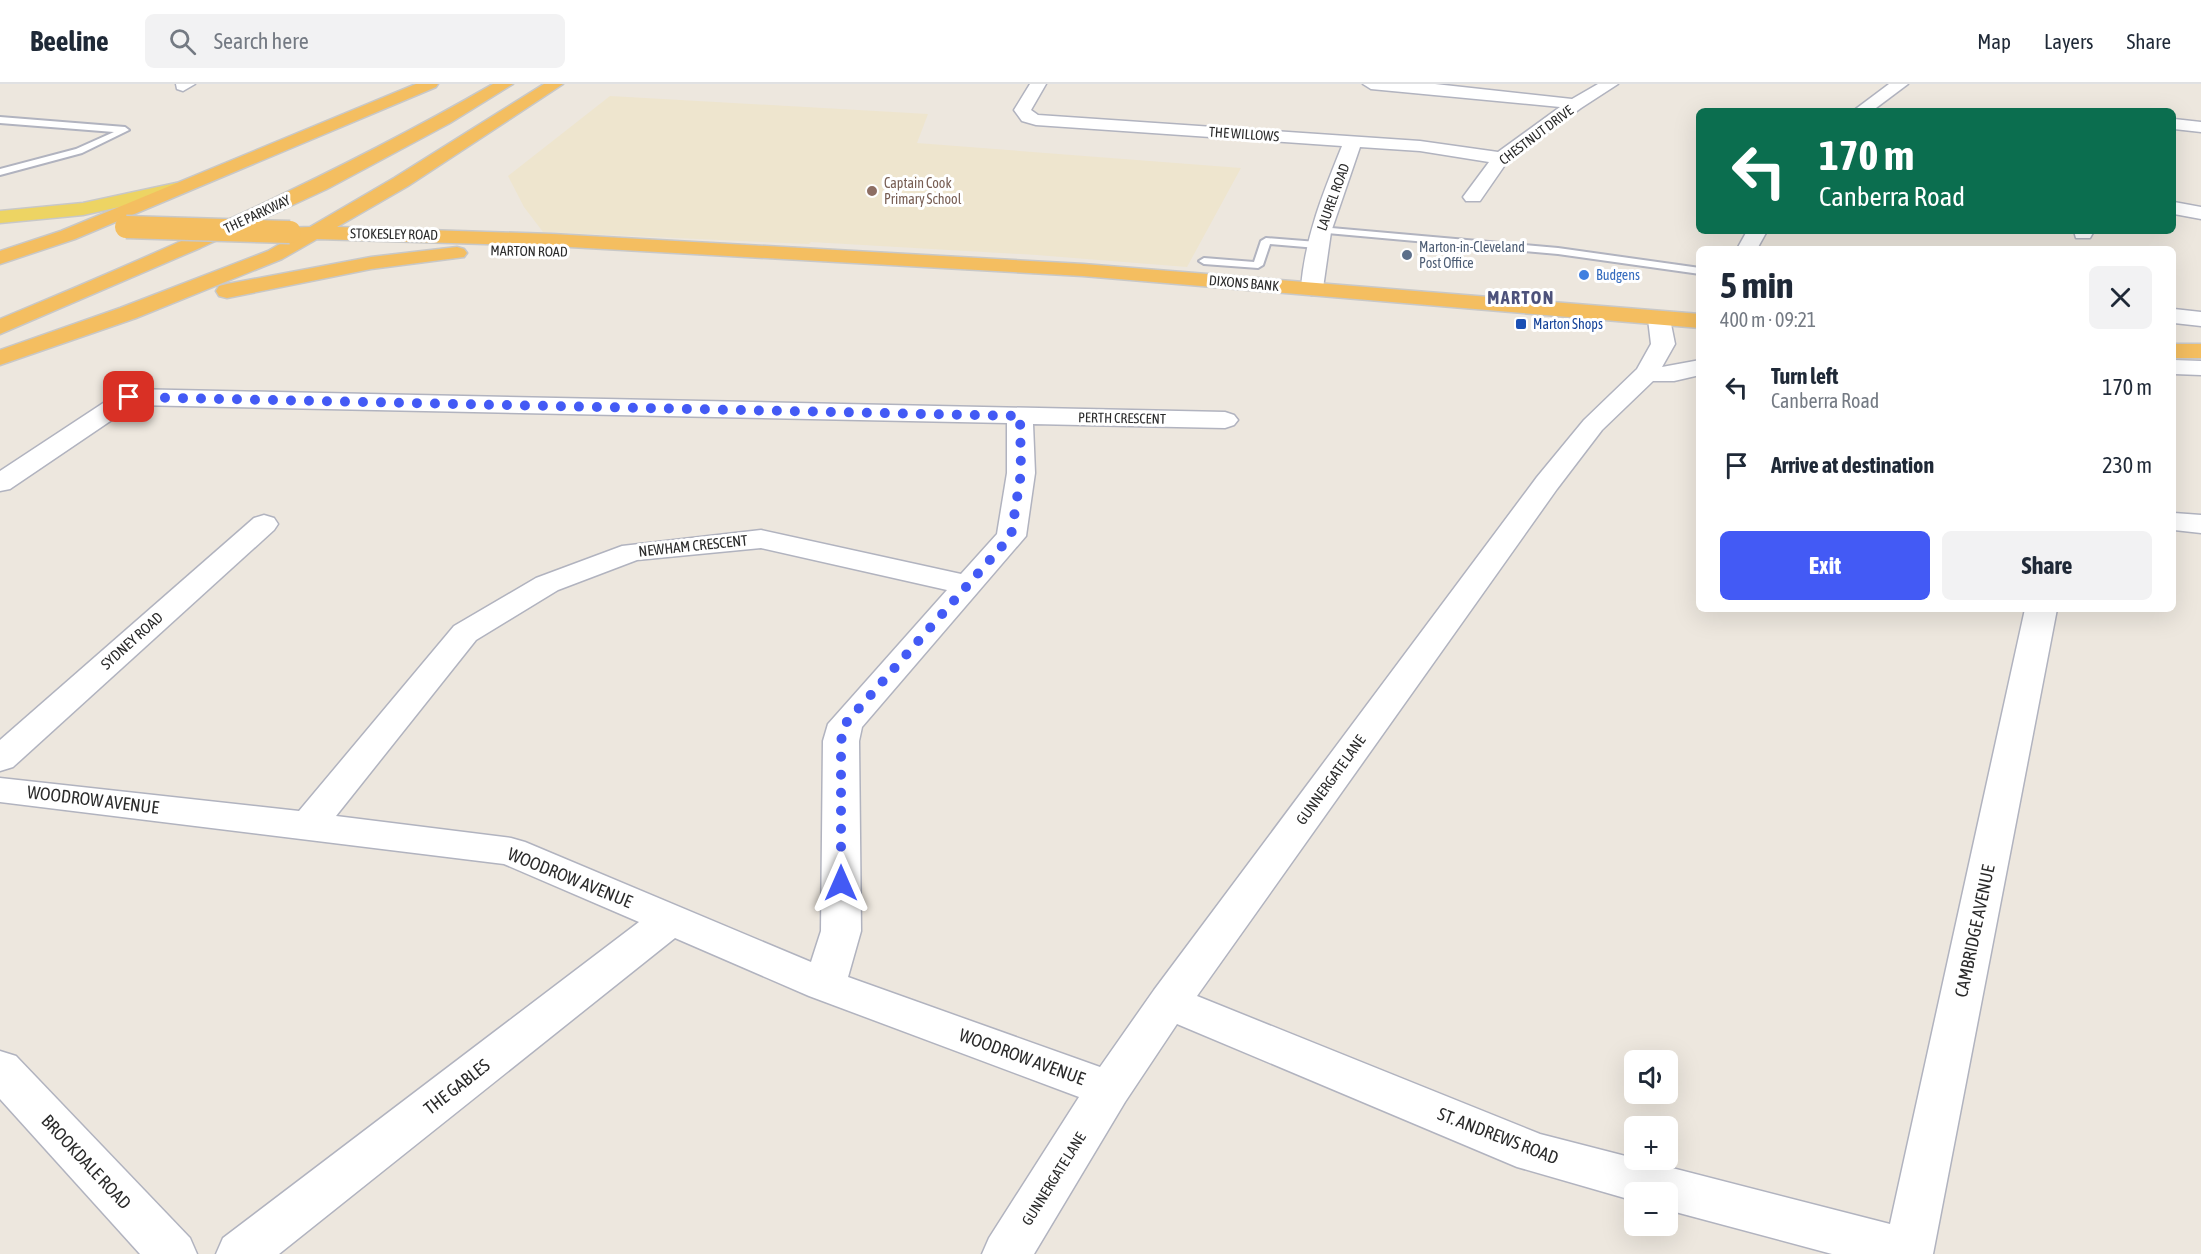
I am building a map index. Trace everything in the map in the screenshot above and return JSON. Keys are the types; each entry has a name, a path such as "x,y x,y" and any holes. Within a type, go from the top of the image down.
{"highway":[{"path":"0,258 68,235 430,84"},
{"path":"362,142 473,84"},
{"name":"THE PARKWAY","path":"0,327 258,215 385,152 505,84"},
{"path":"316,232 401,182 555,84"},
{"path":"401,182 397,202 406,212 467,236"},
{"name":"THE PARKWAY","path":"139,245 220,209"},
{"name":"STOKESLEY ROAD","path":"89,225 117,231 271,242"},
{"name":"STOKESLEY ROAD","path":"68,235 117,231 293,237 316,232 467,236 547,245"},
{"path":"0,358 128,313 275,255 293,237"},
{"name":"MARTON ROAD","path":"271,242 293,237 485,250 547,245 716,255 787,254"},
{"path":"128,313 371,263 485,250"},
{"name":"DIXONS BANK","path":"787,254 1083,270 1696,321"},
{"path":"2176,351 2201,351"}],"main road":[{"path":"0,219 83,209 176,189"},
{"name":"STOKESLEY ROAD","path":"0,219 89,225"},
{"name":"STOKESLEY ROAD","path":"0,234 68,235"}],"street":[{"name":"THE WILLOWS","path":"1038,84 1022,110 1028,117 1036,120 1420,146 1501,158"},
{"path":"1371,84 1575,104"},
{"name":"CHESTNUT DRIVE","path":"1473,198 1501,158 1575,104 1610,84"},
{"path":"1865,108 1900,84"},
{"path":"2176,124 2201,127"},
{"name":"LAUREL ROAD","path":"1312,288 1312,268 1318,237 1353,142"},
{"path":"2176,208 2201,213"},
{"path":"2176,316 2201,319"},
{"name":"GUNNERGATE LANE","path":"1007,1254 1109,1089 1169,1002 1547,483 1593,425 1647,373 1663,344 1659,319"},
{"path":"2176,367 2201,368"},
{"path":"1647,373 1680,374 1696,368"},
{"name":"PERTH CRESCENT","path":"0,483 129,397 1225,420"},
{"path":"824,985 841,931 841,741 845,724 1011,536 1021,473 1020,416"},
{"path":"2176,522 2201,524"},
{"name":"SYDNEY ROAD","path":"0,759 264,524"},
{"name":"NEWHAM CRESCENT","path":"308,825 465,633 547,584 632,552 761,539 968,585"},
{"name":"CAMBRIDGE AVENUE","path":"1908,1253 2040,612"},
{"name":"WOODROW AVENUE","path":"0,790 511,851 824,985 1109,1089"},
{"name":"THE GABLES","path":"241,1254 672,919"},
{"name":"ST. ANDREWS ROAD","path":"1169,1002 1534,1153 1908,1253"},
{"name":"BROOKDALE ROAD","path":"0,1069 172,1254"}],"lane":[{"path":"0,120 125,130 79,151 0,172"},
{"path":"1204,261 1258,265 1266,241 1318,237 1574,252 1696,270"}],"shaded area":[{"name":"Captain Cook Primary School","path":"610,96 928,114 917,143 1241,168 1187,267 1037,255 811,242 809,244 543,232 524,207 508,176"}],"place":[{"name":"Captain Cook Primary School","path":"872,191"},
{"name":"Marton-in-Cleveland Post Office","path":"1407,255"},
{"name":"Budgens","path":"1584,275"},
{"name":"Marton Shops","path":"1521,324"}],"district":[{"name":"MARTON","path":"1521,298"}],"route":[{"path":"129,397 1020,416 1021,473 1011,536 845,724 841,741 841,883"}]}
